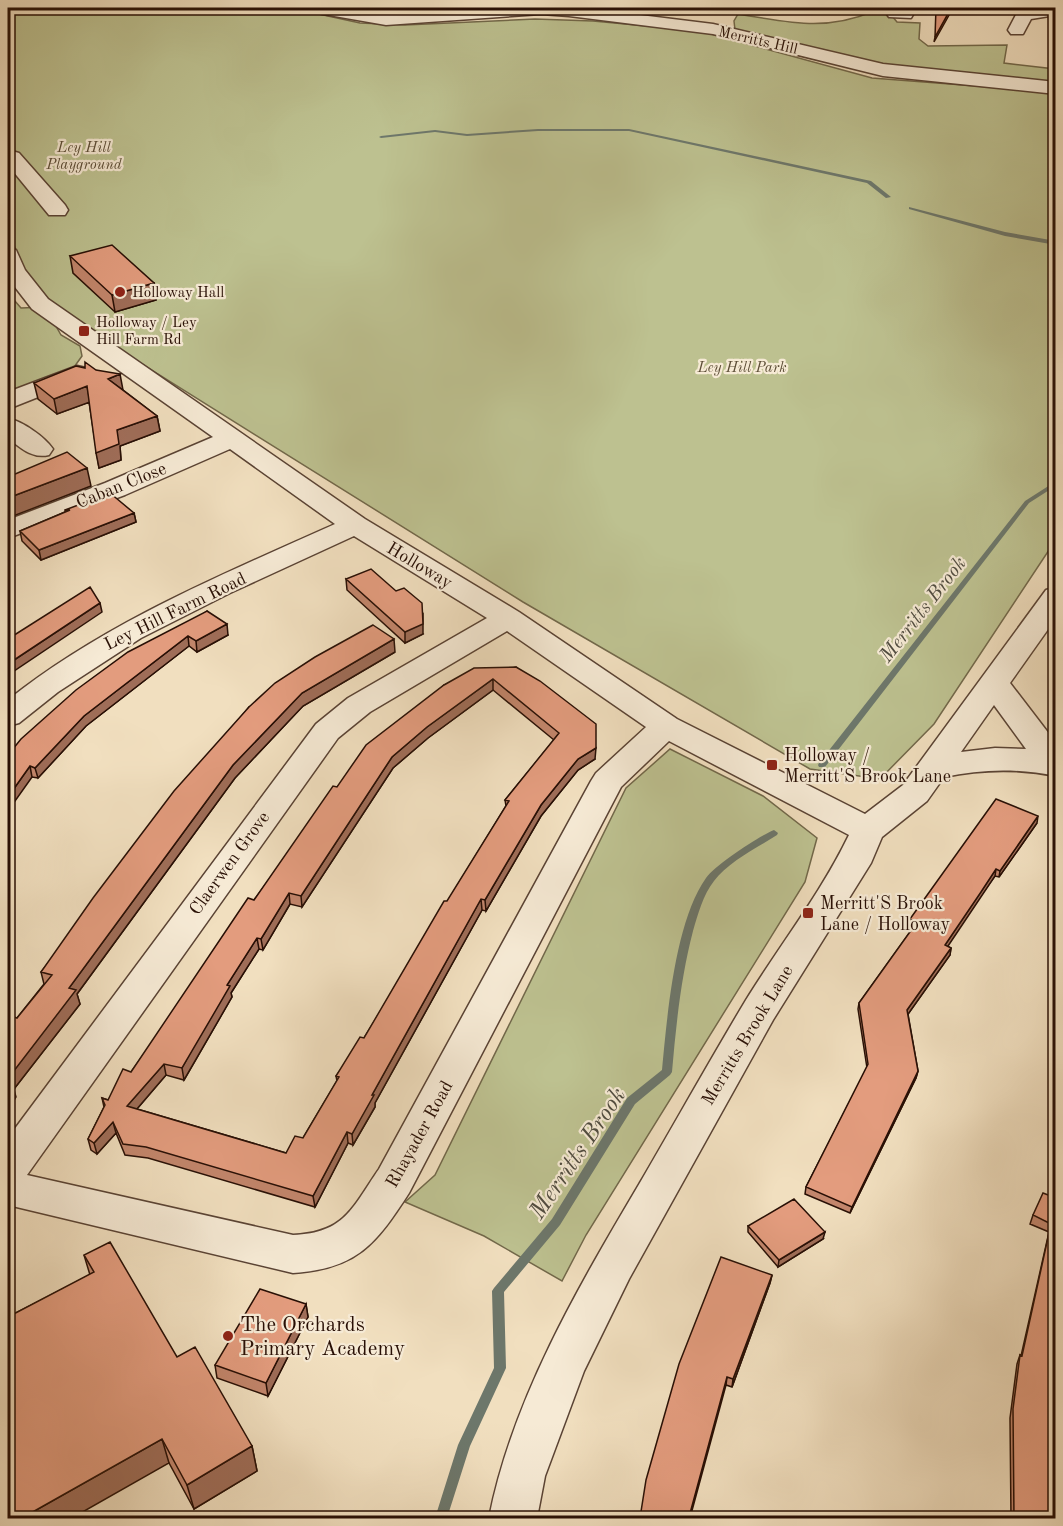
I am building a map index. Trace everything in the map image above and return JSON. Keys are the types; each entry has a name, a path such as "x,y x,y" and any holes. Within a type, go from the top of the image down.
{"street":[{"name":"Merritts Hill","path":"317,8 386,20 541,9 569,11 713,29 884,70 1056,88"},
{"path":"1017,30 1024,15 1056,10"},
{"path":"713,29 730,14"},
{"path":"12,135 27,147 10,158 57,210"},
{"name":"Holloway","path":"8,256 14,271 40,304 355,525 508,618 666,726 868,830"},
{"path":"8,401 113,356"},
{"path":"8,426 40,449"},
{"name":"Caban Close","path":"8,530 115,489 233,438"},
{"name":"Ley Hill Farm Road","path":"8,716 34,692 93,651 179,606 355,525"},
{"name":"Merritts Brook Lane","path":"513,1518 521,1476 563,1366 614,1266 760,1010 853,863 868,830 915,793 1056,596"},
{"name":"Claerwen Grove","path":"8,1169 327,730 359,705 508,618"},
{"path":"994,683 1055,765"},
{"name":"Rhayader Road","path":"8,1188 293,1254 316,1254 343,1246 362,1228 394,1181 608,781 666,726"},
{"path":"935,768 973,760 1013,757 1055,765"}],"green space":[{"name":"Ley Hill Park","path":"8,8 291,8 360,23 405,25 535,19 593,21 700,31 872,78 1055,92 1055,541 934,724 880,779 810,769 523,602 121,351 49,300 21,265 8,228"},
{"path":"335,8 480,8 392,17"},
{"path":"874,11 892,16 897,22 920,23 919,39 928,46 1007,45 1004,63 1055,69 1055,83 870,63 735,30 734,21 738,14 790,22 823,23"},
{"path":"8,293 21,308 45,307 61,335 80,346 82,356 67,377 8,394"},
{"path":"670,749 763,796 817,838 805,882 586,1235 562,1281 484,1236 405,1202 435,1175 626,788"}],"building":[{"path":"936,8 951,8 935,37"},
{"path":"112,245 154,283 112,295 70,256"},
{"path":"85,362 96,370 120,374 108,379 157,416 117,430 119,444 96,453 87,386 54,399 34,383 76,366 85,368"},
{"path":"67,452 87,468 8,498 8,477"},
{"path":"110,493 134,513 39,550 20,531 70,510 65,510"},
{"path":"371,569 396,591 404,588 422,603 423,624 405,632 346,579"},
{"path":"90,587 100,603 8,664 8,639"},
{"path":"207,611 227,624 196,641 188,636 84,716 35,768 30,766 8,797 8,755 21,739 76,690 128,652"},
{"path":"373,625 394,639 302,693 233,765 69,988 76,990 10,1076 8,1075 8,1025 14,1017 17,1018 52,975 41,972 93,898 174,791 249,707 275,683 315,657"},
{"path":"516,667 540,681 596,724 596,748 578,759 541,805 485,900 481,899 352,1134 347,1132 313,1196 146,1147 123,1144 113,1122 94,1143 88,1139 105,1105 102,1098 108,1100 123,1069 131,1072 248,898 254,900 333,786 337,787 366,745 444,685 474,668","holes":["493,679 559,733 505,800 509,801 447,901 444,901 364,1038 360,1037 336,1076 339,1077 303,1138 295,1136 286,1153 127,1106 164,1064 182,1068 230,986 227,985 257,938 261,939 289,893 301,896 392,757 427,727"]},
{"path":"996,799 1038,816 1000,871 996,869 945,945 951,948 907,1010 918,1071 852,1207 806,1187 868,1064 859,1003 917,922 910,919"},
{"path":"8,1089 14,1090 8,1101"},
{"path":"1043,1193 1056,1198 1056,1518 1014,1518 1013,1409 1020,1355 1022,1356 1051,1224 1033,1215"},
{"path":"794,1199 825,1232 779,1260 748,1226"},
{"path":"110,1242 177,1357 195,1347 252,1446 187,1485 162,1439 22,1518 8,1518 8,1317 94,1272 84,1255"},
{"path":"721,1257 772,1275 733,1379 727,1377 689,1517 692,1518 640,1518 646,1480 679,1364"},
{"path":"260,1289 306,1304 266,1383 215,1365"}],"waterway":[{"path":"381,137 435,131 467,135 538,130 629,130 869,182 888,197"},
{"path":"911,208 1005,234 1056,243"},
{"name":"Merritts Brook","path":"822,765 1027,502 1056,481"},
{"name":"Merritts Brook","path":"441,1518 464,1445 500,1368 498,1291 556,1222 631,1101 667,1072 671,1028 685,943 701,895 715,873 774,833"}],"place":[{"name":"Holloway Hall","path":"120,292"},
{"name":"Holloway / Ley Hill Farm Rd","path":"84,331"},
{"name":"Holloway / Merritt'S Brook Lane","path":"772,765"},
{"name":"Merritt'S Brook Lane / Holloway","path":"808,913"},
{"name":"The Orchards Primary Academy","path":"228,1336"}],"park label":[{"name":"Ley Hill Playground","path":"84,156"}]}
